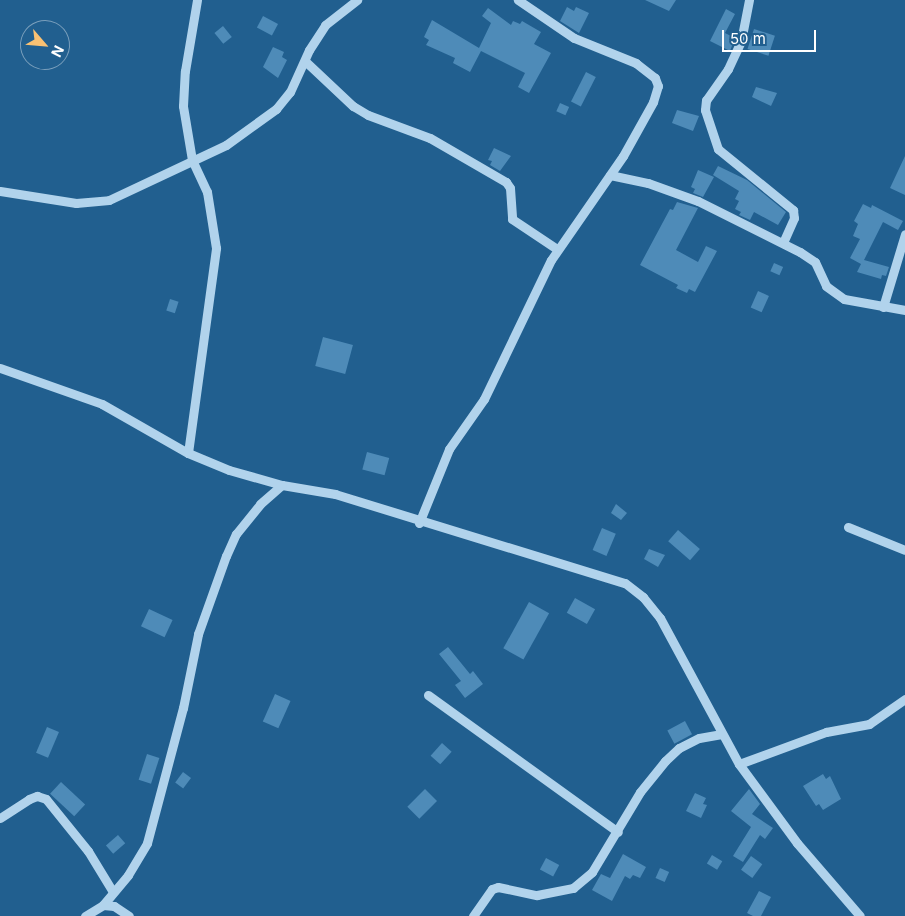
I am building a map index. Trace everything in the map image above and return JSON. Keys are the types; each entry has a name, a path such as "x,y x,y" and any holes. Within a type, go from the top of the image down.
{"street":[{"path":"188,453 216,248 206,192 192,160 183,106 184,71 197,0"},
{"path":"0,190 76,203 96,202 122,195 226,145 276,109 290,92 325,25 357,0"},
{"path":"419,523 449,449 484,399 557,250 610,175 653,102 657,81 636,63 574,38 518,0"},
{"path":"749,0 741,41 728,69 706,100 705,110 722,154 793,210 794,218 783,244"},
{"path":"305,61 353,106 384,122 430,138 506,182 510,188 512,219 557,250"},
{"path":"610,175 648,183 698,201 783,244 815,262 834,293 844,299 905,310"},
{"path":"883,307 905,234"},
{"path":"0,368 102,404 188,453 228,470 282,485 335,494 419,523 526,555 608,575 625,583 643,597 660,618 739,764 797,843 860,916"},
{"path":"85,916 103,905 141,856 147,843 183,708 198,634 226,556 236,534 260,504 282,485"},
{"path":"848,527 905,550"},
{"path":"428,696 618,832"},
{"path":"739,764 826,732 869,724 905,699"},
{"path":"473,916 492,889 498,887 537,895 572,888 592,872 652,775 679,748 699,738 722,734"},
{"path":"0,818 37,796 46,799 88,851 113,892"},
{"path":"103,905 114,906 129,916"}],"building":[{"path":"645,0 676,0 669,11"},
{"path":"567,7 574,11 576,7 589,13 579,33 560,21"},
{"path":"488,8 511,25 513,21 520,24 522,21 541,32 534,44 551,53 529,93 518,87 525,73 481,51 470,72 453,63 455,58 426,45 429,40 424,37 432,20 479,48 491,23 482,16"},
{"path":"726,9 735,14 725,33 735,38 730,51 710,41"},
{"path":"263,16 278,24 272,35 257,27"},
{"path":"223,26 232,37 223,44 214,33"},
{"path":"754,29 775,36 768,56 748,49"},
{"path":"273,47 284,52 282,57 287,60 278,78 263,67"},
{"path":"586,72 596,77 581,106 571,101"},
{"path":"756,87 777,93 771,106 752,97"},
{"path":"560,103 569,107 565,115 556,111"},
{"path":"677,110 699,116 693,131 672,123"},
{"path":"494,148 511,156 500,171 490,165 492,161 488,160"},
{"path":"905,156 905,195 890,188"},
{"path":"718,166 747,180 786,212 778,225 754,212 750,220 739,215 741,212 735,209 739,201 735,199 739,191 713,175"},
{"path":"698,170 714,177 703,197 693,193 695,189 691,187"},
{"path":"677,202 698,208 676,250 698,262 706,246 717,251 695,292 689,289 687,293 676,288 678,285 640,265 670,209 673,210"},
{"path":"863,204 871,208 872,205 903,221 898,230 883,222 864,260 889,267 886,276 882,275 881,279 857,272 861,264 850,258 860,239 853,236 858,224 854,221"},
{"path":"774,263 783,267 779,275 770,271"},
{"path":"758,291 769,296 762,312 751,307"},
{"path":"170,299 179,302 175,313 166,310"},
{"path":"323,337 353,345 345,374 315,366"},
{"path":"367,452 389,458 385,475 362,469"},
{"path":"616,504 627,513 621,520 611,513"},
{"path":"602,528 616,534 606,556 593,550"},
{"path":"678,530 700,549 690,560 668,541"},
{"path":"649,549 665,555 658,567 644,559"},
{"path":"575,598 595,609 587,624 567,613"},
{"path":"529,602 549,613 523,660 503,648"},
{"path":"149,609 173,620 165,637 141,626"},
{"path":"448,647 470,674 473,671 483,684 465,698 455,685 461,681 439,654"},
{"path":"275,694 291,701 278,728 263,721"},
{"path":"685,721 692,734 674,744 667,730"},
{"path":"47,727 59,732 48,758 36,753"},
{"path":"442,743 452,752 440,764 431,756"},
{"path":"147,754 159,758 151,784 139,780"},
{"path":"183,772 191,778 183,788 175,782"},
{"path":"823,774 826,779 830,776 841,799 823,810 819,804 816,806 803,786"},
{"path":"61,782 85,805 74,816 50,794"},
{"path":"425,789 437,801 419,819 407,807"},
{"path":"749,789 760,804 752,814 773,828 765,839 760,835 743,862 733,856 751,827 731,811"},
{"path":"695,793 706,798 703,804 707,805 701,818 686,811"},
{"path":"118,835 125,843 113,854 106,845"},
{"path":"623,854 646,867 640,878 633,875 630,879 625,876 612,901 592,890 601,874 610,878"},
{"path":"712,855 722,861 717,870 707,864"},
{"path":"751,856 762,864 752,878 741,870"},
{"path":"546,858 559,865 553,877 540,869"},
{"path":"660,868 669,872 665,882 656,878"},
{"path":"759,891 771,897 761,916 753,916 747,913"}]}
